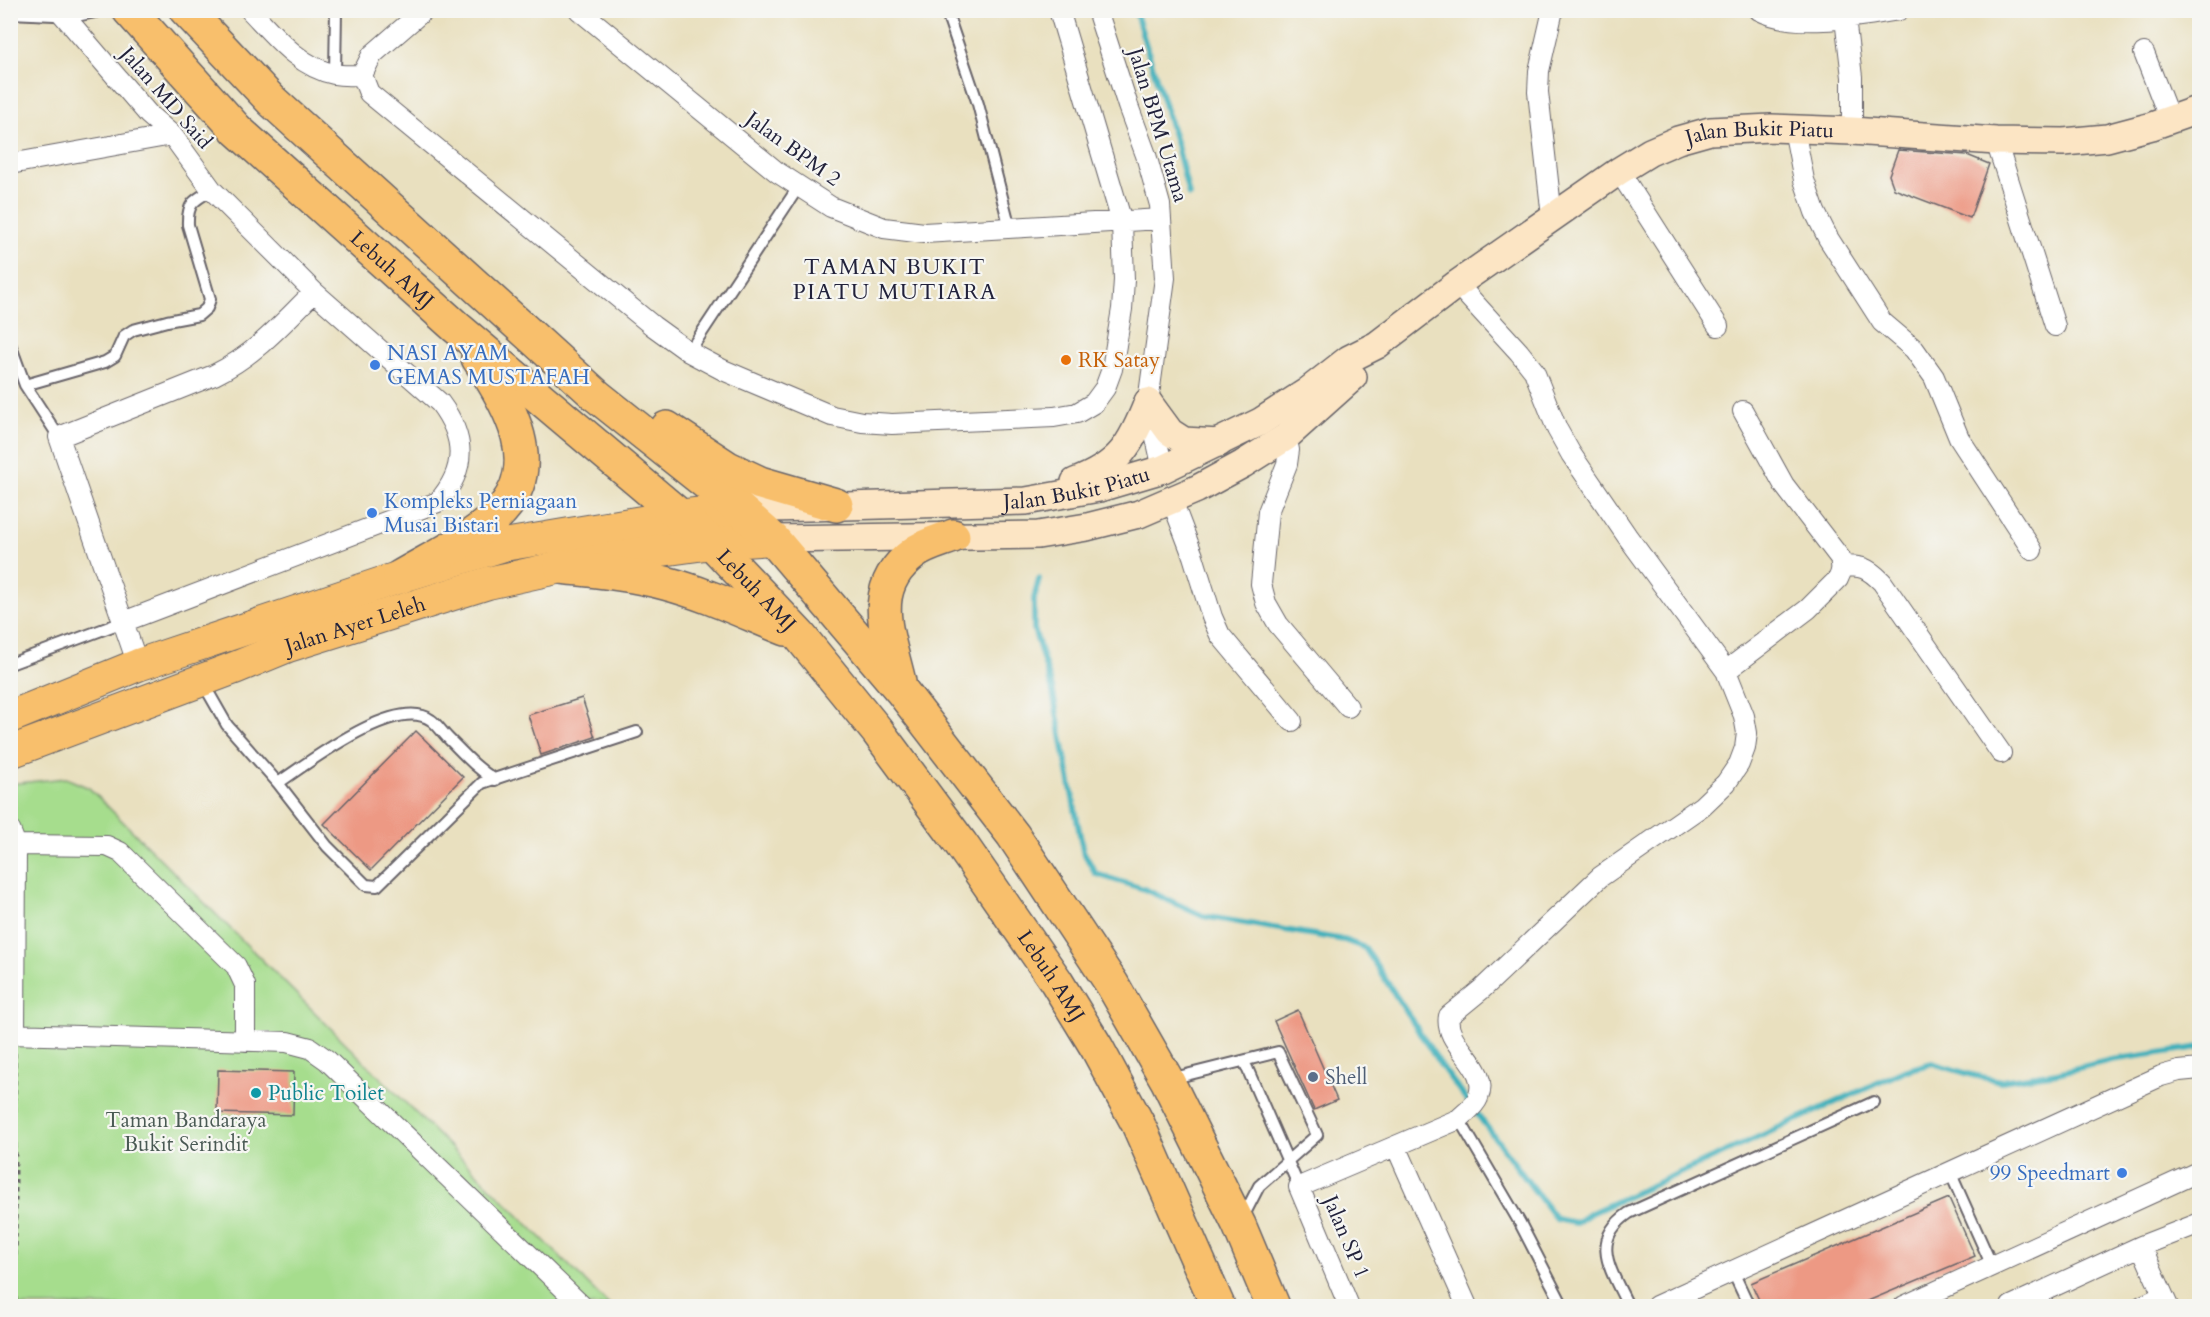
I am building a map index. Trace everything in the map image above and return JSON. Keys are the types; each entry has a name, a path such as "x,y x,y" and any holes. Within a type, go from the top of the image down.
{"highway":[{"name":"Lebuh AMJ","path":"129,10 237,130 456,327 712,543 799,634 878,732 961,844 1056,981 1097,1048 1138,1124 1218,1306"},
{"name":"Lebuh AMJ","path":"186,10 272,101 597,396 739,509 773,539 901,690 1013,835 1112,984 1167,1080 1239,1225 1273,1306"},
{"path":"400,577 477,531 498,514 510,498 518,479 521,460 511,411 456,327"},
{"path":"597,396 646,416 728,468 760,483 836,505"},
{"path":"901,690 885,624 883,596 890,579 915,551 952,536"},
{"path":"561,567 612,573 667,584 720,602 799,634"}],"main road":[{"name":"Jalan Bukit Piatu","path":"739,509 1026,501 1099,488 1163,468 1260,422 1308,391 1349,359 1377,345 1457,284 1619,171 1650,152 1678,140 1710,131 1794,129 1996,141 2064,142 2108,138 2199,109"},
{"name":"Jalan Bukit Piatu","path":"773,539 1038,535 1087,527 1139,514 1172,501 1243,464 1286,437 1359,371 1377,345"},
{"path":"1026,501 1110,465 1129,445 1148,402 1170,432 1184,441 1219,443"},
{"path":"1087,527 1134,502 1150,490 1163,468 1174,476 1186,478 1243,464"},
{"name":"Jalan Ayer Leleh","path":"10,717 138,665 400,577 504,545 678,516 739,509"},
{"name":"Jalan Ayer Leleh","path":"10,752 288,646 489,583 561,567 712,543 773,539"},
{"path":"138,665 143,678 156,688 237,667"}],"street":[{"path":"250,10 290,51 310,65 335,74 362,75"},
{"path":"424,10 372,55 362,75 369,93 547,241 688,352 723,370 832,416 862,422 892,424 1054,417 1077,413 1094,403 1105,388 1112,369 1122,309 1124,280 1122,222 1059,10"},
{"name":"Jalan BPM 2","path":"579,10 777,172 831,207 884,228 924,232 1161,219"},
{"name":"Jalan BPM Utama","path":"1097,10 1146,155 1160,205 1165,278 1148,402 1163,468"},
{"path":"1552,10 1539,71 1538,92 1552,217"},
{"path":"1759,10 1770,16 1803,20 1899,10"},
{"name":"Jalan MD Said","path":"61,13 149,115 172,135 212,190 314,291 440,403 451,418 460,452 458,471 450,488 438,502 123,622"},
{"path":"1844,14 1852,77 1852,131"},
{"path":"2144,53 2170,120"},
{"path":"1794,129 1804,180 1815,212 1828,238 1882,322 1914,349 1934,377 1959,438 2032,550"},
{"path":"10,164 172,135"},
{"path":"1996,141 2055,326"},
{"path":"1619,171 1718,326"},
{"path":"1299,1187 1396,1146 1468,1110 1480,1091 1477,1071 1449,1029 1449,1016 1482,989 1600,877 1702,806 1726,783 1739,764 1745,748 1747,733 1744,716 1726,671 1627,536 1571,454 1557,429 1534,371 1519,351 1457,284"},
{"path":"138,665 59,437 214,375 237,363 259,346 314,291"},
{"path":"1726,671 1808,609 1838,579 1842,566 1840,558 1784,485 1743,411"},
{"path":"1286,437 1289,450 1287,464 1274,495 1267,521 1262,561 1263,593 1278,624 1348,707"},
{"path":"1172,501 1220,634 1292,721"},
{"path":"1842,566 1860,566 1871,571 1882,582 2001,753"},
{"path":"245,1041 245,985 236,966 120,852 107,846 13,838 13,1034 245,1041 287,1042 310,1048 327,1060 582,1306"},
{"path":"1656,1306 2161,1076 2199,1069"},
{"path":"1396,1146 1467,1306"},
{"path":"1904,1306 2199,1171"},
{"name":"Jalan SP 1","path":"1299,1187 1349,1306"},
{"path":"2011,1306 2141,1246 2199,1223"},
{"path":"2141,1246 2166,1301 2142,1306"}],"lane":[{"path":"10,13 61,13 76,16 105,10"},
{"path":"335,74 336,10"},
{"path":"946,10 978,104 1010,228"},
{"path":"688,352 799,186"},
{"path":"25,385 105,362 115,356 124,336 133,330 199,315 207,308 210,299 188,225 188,212 194,200 212,190"},
{"path":"10,344 25,385 59,437"},
{"path":"10,664 123,622"},
{"path":"202,680 227,725 278,783 327,846 366,885 377,886 482,783 636,732"},
{"path":"278,783 359,730 399,715 415,714 430,719 478,770 495,780"},
{"path":"1167,1080 1278,1052 1317,1135 1259,1186 1239,1225"},
{"path":"1244,1061 1299,1187"},
{"path":"1628,1306 1608,1261 1605,1247 1608,1233 1616,1222 1629,1213 1874,1102"},
{"path":"1468,1110 1520,1223 1563,1306"},
{"path":"1950,1172 1992,1266"},
{"path":"1733,1272 1749,1306"}],"path":[{"path":"13,1034 16,1306"}],"green space":[{"name":"Taman Bandaraya Bukit Serindit","path":"66,778 89,788 610,1306 11,1306 10,784"}],"building":[{"path":"1898,150 1967,155 1989,164 1970,218 1894,189 1889,175"},
{"path":"582,698 595,737 541,755 528,715"},
{"path":"416,731 463,777 371,870 324,824"},
{"name":"Shell","path":"1298,1010 1337,1100 1314,1110 1274,1021"},
{"name":"Public Toilet","path":"218,1070 294,1072 293,1115 217,1113"},
{"path":"1949,1198 1975,1256 1856,1306 1762,1306 1751,1283"}],"waterway":[{"path":"1135,10 1177,145 1189,195"},
{"path":"1039,579 1034,599 1034,629 1052,688 1083,851 1096,874 1144,889 1203,916 1344,940 1365,948 1442,1067 1556,1219 1576,1223 1589,1214 1904,1071 1932,1063 2001,1081 2057,1073 2111,1060 2200,1047"}],"place":[{"name":"RK Satay","path":"1066,360"},
{"name":"NASI AYAM GEMAS MUSTAFAH","path":"375,365"},
{"name":"Kompleks Perniagaan Musai Bistari","path":"372,513"},
{"name":"Shell","path":"1313,1077"},
{"name":"Public Toilet","path":"256,1093"},
{"name":"99 Speedmart","path":"2122,1173"}],"district":[{"name":"TAMAN BUKIT PIATU MUTIARA","path":"895,280"}]}
